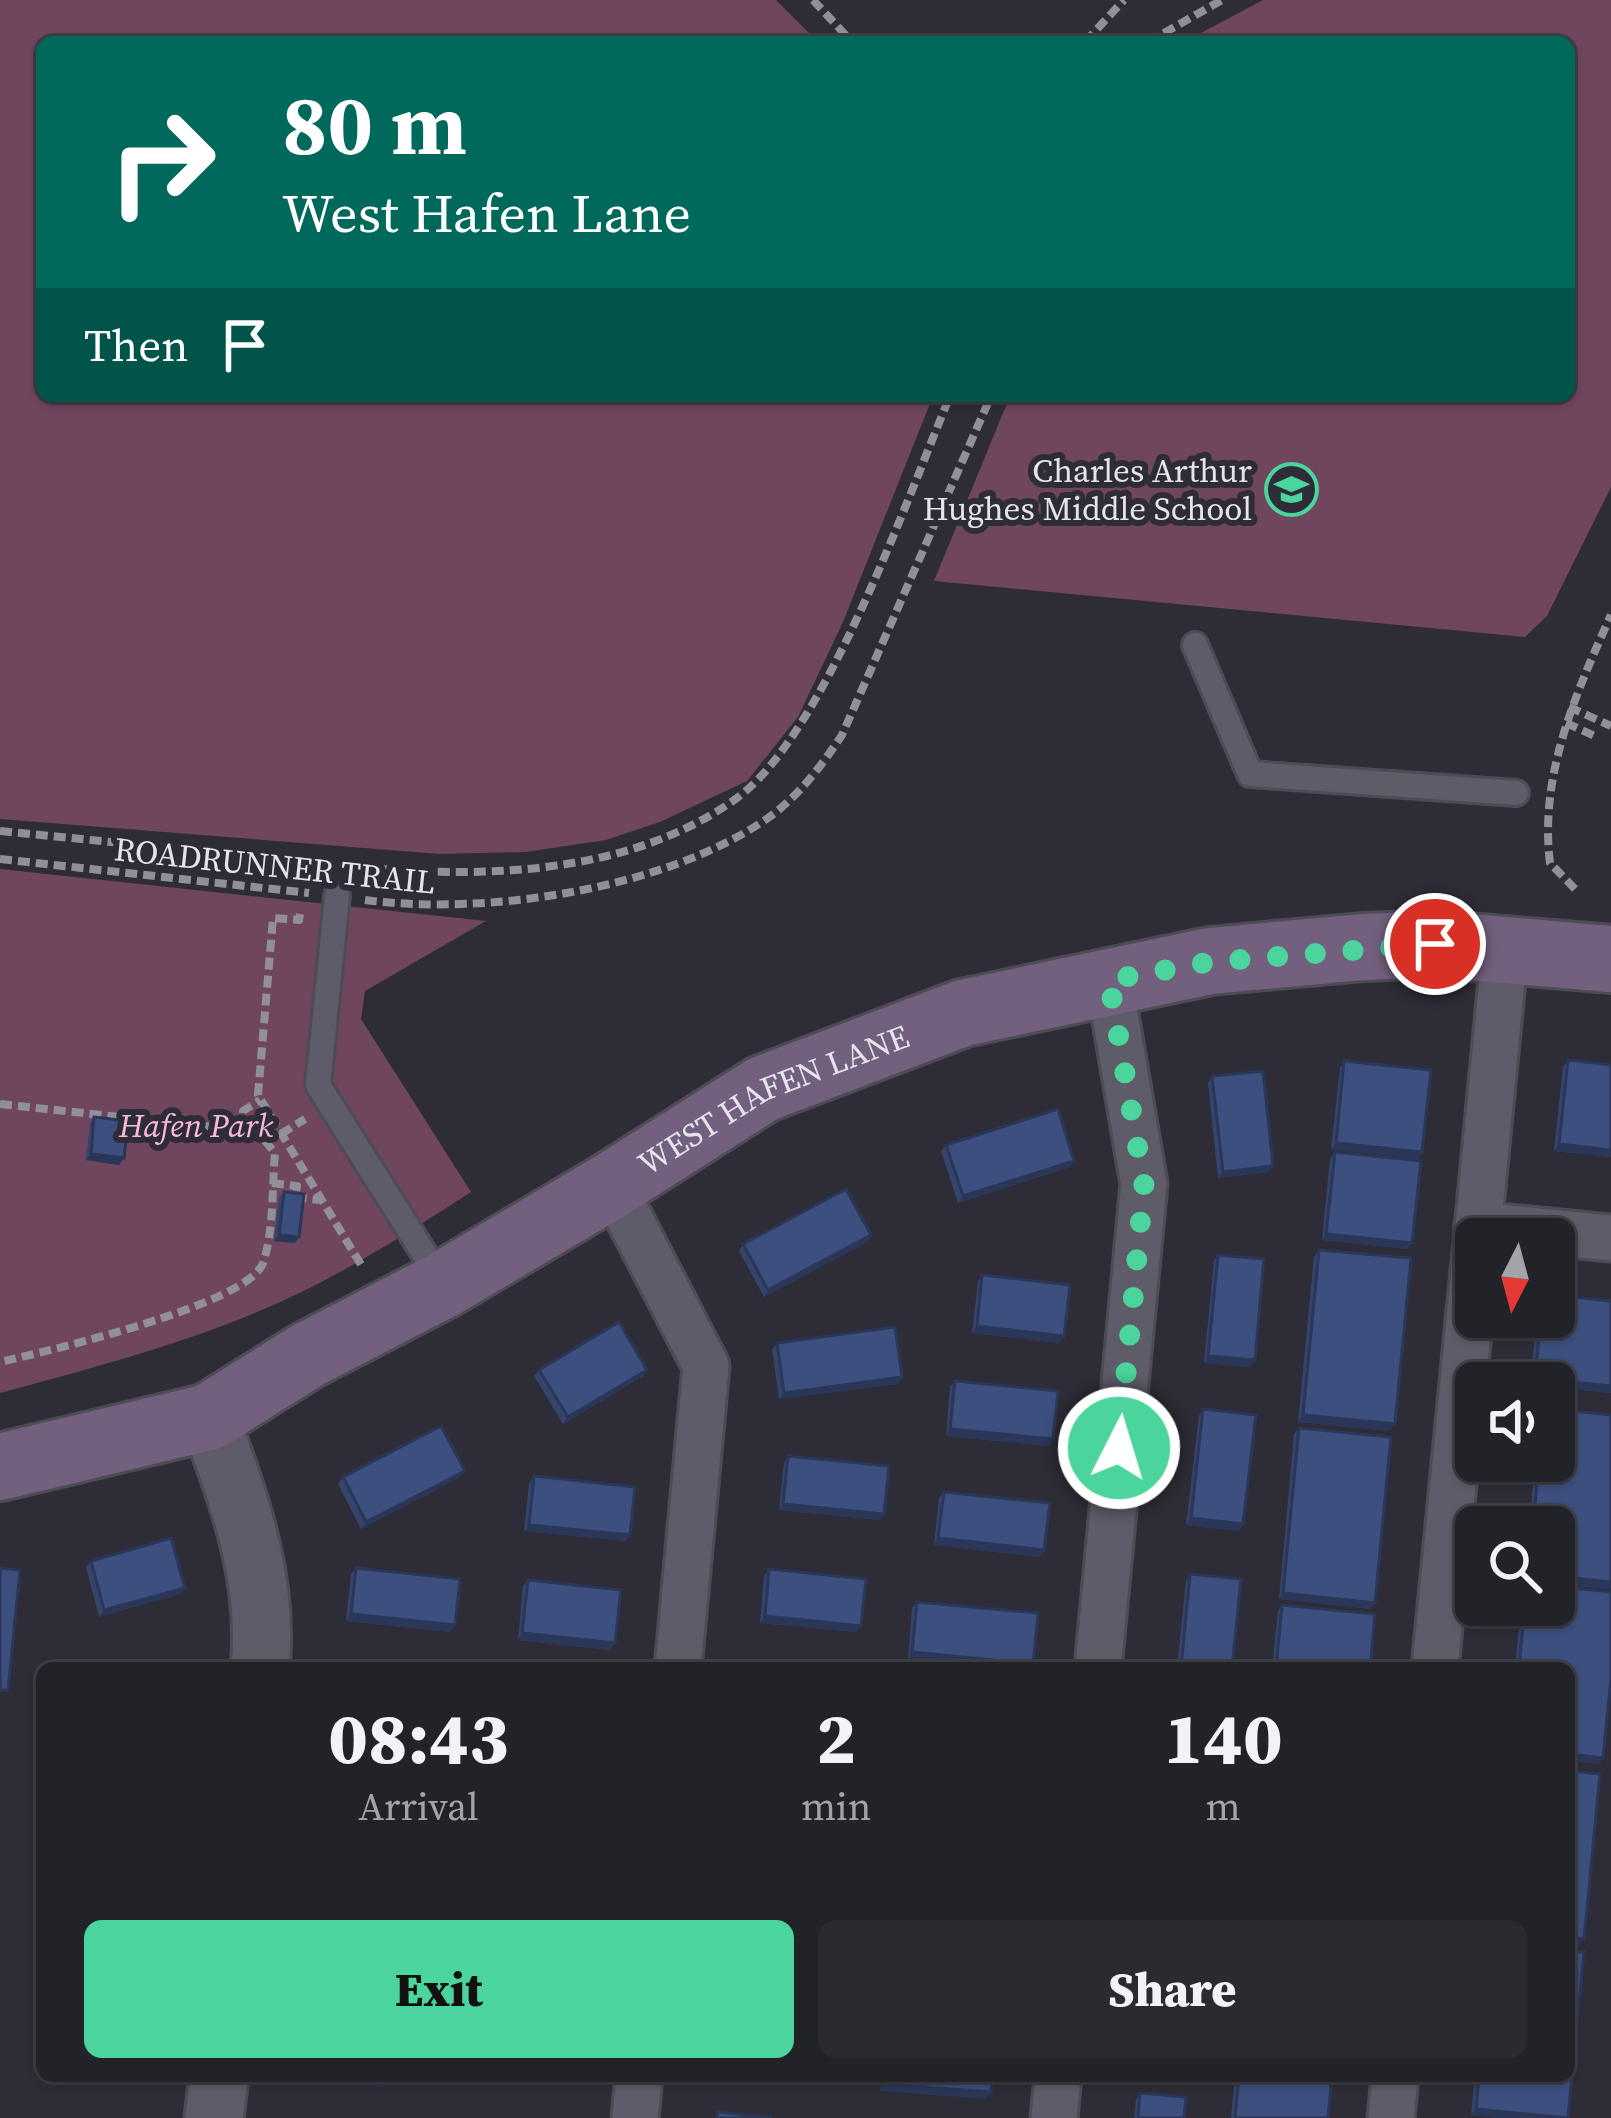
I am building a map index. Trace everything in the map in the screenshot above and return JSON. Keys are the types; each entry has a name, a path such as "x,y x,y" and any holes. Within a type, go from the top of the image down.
{"main road":[{"name":"WEST HAFEN LANE","path":"0,1467 209,1418 308,1355 443,1285 612,1185 763,1089 963,1013 1210,962 1363,947 1505,949 1611,958"}],"street":[{"path":"1479,1218 1505,949"},
{"path":"1099,1662 1144,1184 1109,980"},
{"path":"612,1185 706,1366 679,1662"},
{"path":"1575,1238 1611,1238"},
{"path":"1436,1662 1467,1338"},
{"path":"209,1418 253,1538 264,1632 261,1662"},
{"path":"214,2118 217,2082"},
{"path":"635,2118 638,2082"},
{"path":"1054,2118 1057,2082"},
{"path":"1391,2118 1394,2082"}],"lane":[{"path":"1195,645 1250,774 1516,793"},
{"path":"337,896 318,1085 443,1285"}],"path":[{"path":"813,0 846,36"},
{"path":"1091,36 1124,0"},
{"path":"1159,36 1222,0"},
{"path":"0,832 432,874 586,859 656,841 738,798 779,755 800,724 868,591 947,402"},
{"name":"ROADRUNNER TRAIL","path":"0,860 443,908 537,895 656,868 770,817 823,764 842,734 988,402"},
{"path":"1575,889 1550,863 1551,810 1569,706 1611,615"},
{"path":"1569,706 1611,726"},
{"path":"1565,723 1597,737"},
{"path":"1551,810 1562,809"},
{"path":"273,927 273,917 299,920 302,892"},
{"path":"242,1131 243,1111 260,1100"},
{"path":"0,1104 242,1131 269,1141 275,1153 263,1262 252,1280 176,1314 0,1362"},
{"path":"272,1183 296,1186 295,1198 321,1200"}],"green space":[{"path":"0,0 776,0 812,36 36,36 36,402 931,402 843,622 798,717 747,781 660,822 606,840 525,852 440,854 0,819"},
{"path":"1263,0 1611,0 1611,487 1547,616 1525,637 934,581 1008,402 1575,402 1575,36 1195,36"},
{"name":"Hafen Park","path":"0,869 486,921 365,991 361,1019 471,1192 354,1265 246,1317 0,1393"}],"building":[{"path":"1568,1060 1611,1065 1611,1150 1559,1144"},
{"path":"1344,1061 1431,1070 1422,1152 1336,1143"},
{"path":"1263,1071 1273,1166 1223,1172 1212,1076"},
{"path":"1058,1109 1074,1161 963,1196 946,1145"},
{"path":"94,1117 128,1121 124,1158 91,1154"},
{"path":"1335,1152 1421,1161 1412,1243 1326,1234"},
{"path":"846,1189 871,1235 768,1290 743,1244"},
{"path":"284,1192 304,1194 299,1237 279,1235"},
{"path":"1319,1250 1411,1258 1395,1424 1303,1415"},
{"path":"1218,1255 1264,1259 1255,1360 1208,1356"},
{"path":"982,1275 1070,1285 1064,1336 977,1326"},
{"path":"1575,1297 1611,1301 1611,1386 1575,1382 1575,1362 1537,1362 1539,1338 1575,1338"},
{"path":"619,1322 647,1370 568,1417 539,1370"},
{"path":"895,1327 902,1377 784,1393 777,1343"},
{"path":"955,1381 1058,1391 1053,1439 950,1429"},
{"path":"1203,1409 1256,1415 1243,1524 1191,1518"},
{"path":"1575,1411 1611,1415 1611,1582 1575,1578 1575,1506 1535,1506 1537,1482 1575,1482"},
{"path":"441,1426 465,1471 366,1522 343,1477"},
{"path":"1299,1428 1391,1437 1375,1603 1283,1593"},
{"path":"788,1456 889,1466 884,1514 783,1504"},
{"path":"534,1476 635,1487 630,1535 529,1525"},
{"path":"944,1492 1050,1503 1044,1550 938,1538"},
{"path":"171,1538 185,1588 104,1610 91,1561"},
{"path":"0,1568 20,1570 8,1690 0,1690"},
{"path":"356,1568 460,1579 455,1625 351,1614"},
{"path":"769,1569 866,1579 861,1626 765,1616"},
{"path":"1190,1574 1241,1579 1233,1662 1182,1662"},
{"path":"528,1580 621,1590 615,1643 522,1633"},
{"path":"1575,1588 1611,1592 1611,1678 1603,1758 1575,1755 1575,1662 1520,1662 1523,1626 1575,1626"},
{"path":"917,1602 1038,1613 1033,1662 912,1652"},
{"path":"1282,1605 1375,1614 1371,1662 1277,1662"},
{"path":"1575,1772 1600,1774 1584,1939 1575,1938"},
{"path":"1575,1951 1584,1952 1575,2045"},
{"path":"883,2082 992,2082 991,2092"},
{"path":"1238,2082 1331,2082 1328,2118 1235,2118"},
{"path":"1478,2082 1571,2082 1568,2118 1476,2109"},
{"path":"1140,2093 1186,2097 1184,2118 1138,2118"},
{"path":"718,2112 772,2118 717,2118"}],"place":[{"name":"Charles Arthur Hughes Middle School","path":"1291,489"}],"route":[{"path":"1119,1448 1144,1184 1109,980 1210,962 1435,944"}]}
